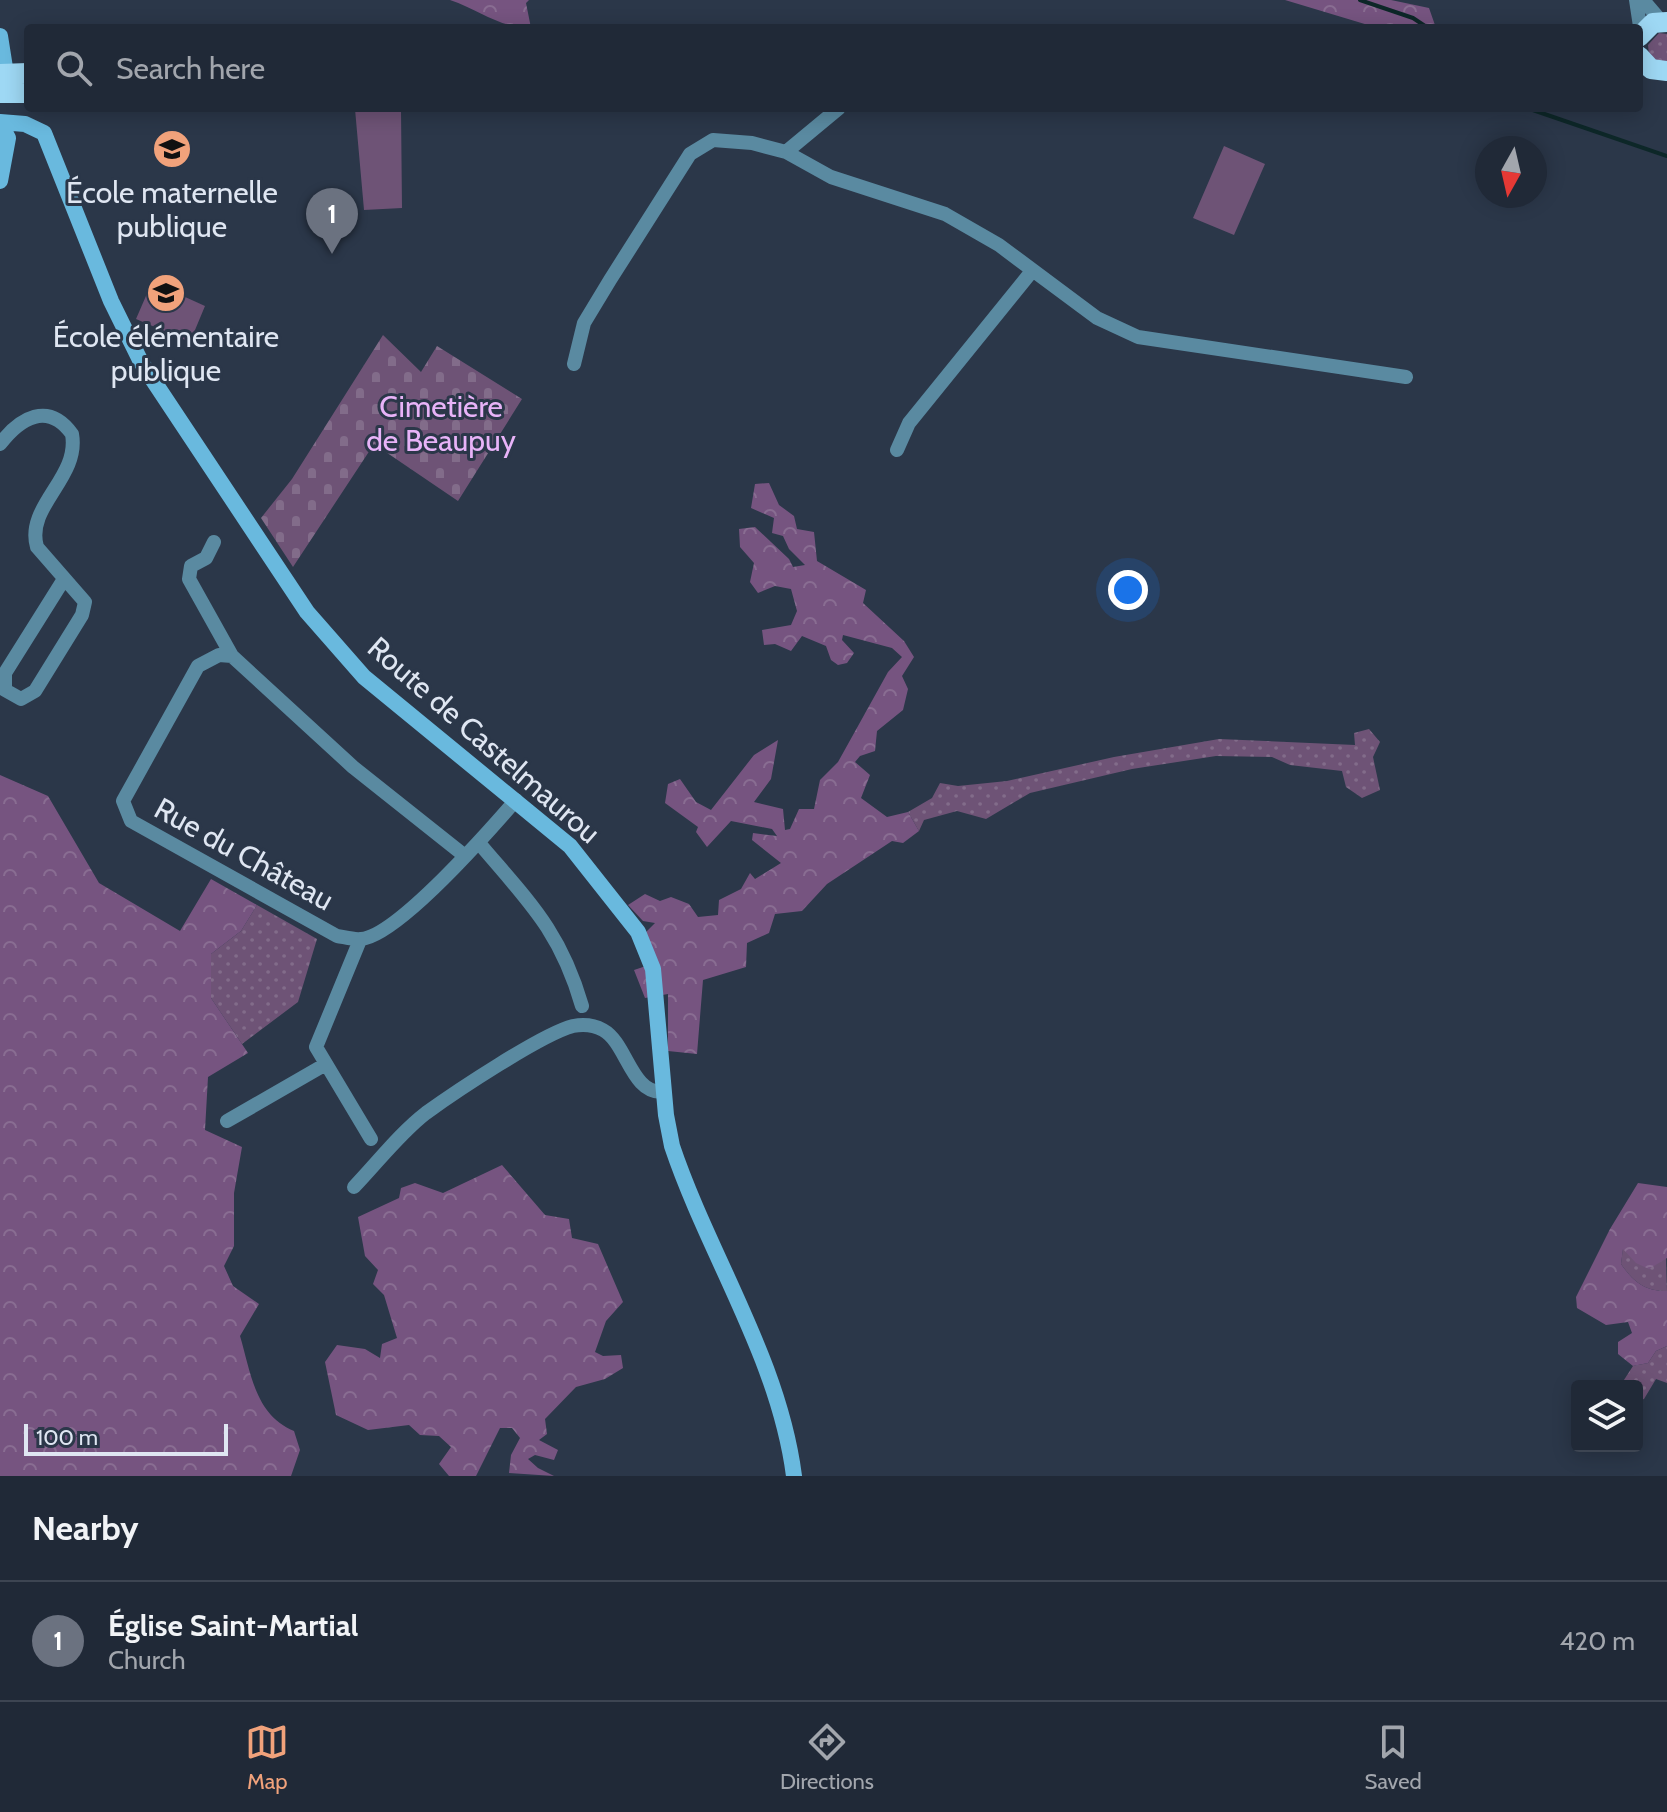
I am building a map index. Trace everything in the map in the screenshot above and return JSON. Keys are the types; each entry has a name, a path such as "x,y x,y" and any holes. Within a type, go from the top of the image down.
{"main road":[{"path":"1643,33 1664,22"},
{"path":"1643,63 1667,71"},
{"path":"3,83 24,75"},
{"path":"3,83 24,91"}],"street":[{"path":"1636,0 1639,24"},
{"path":"1643,0 1664,22"},
{"path":"0,36 3,83 0,122 8,138 0,181"},
{"path":"786,152 834,112"},
{"name":"Route de Castelmaurou","path":"0,122 25,124 44,133 106,288 141,362 307,612 364,677 570,846 625,912 642,940 653,969 663,1092 672,1146 767,1374 785,1428 794,1476"},
{"path":"574,364 584,323 696,148 713,140 752,143 786,152 817,171 945,214 984,235 1097,318 1138,337 1406,377"},
{"path":"897,450 909,423 1032,271"},
{"path":"0,444 13,427 33,415 55,418 72,434 73,456 39,518 34,537 37,547 85,602 82,615 35,691 21,699 11,696 5,690 5,673 64,579"},
{"path":"214,542 206,558 191,566 189,579 232,656 353,767 465,856"},
{"name":"Rue du Château","path":"232,656 219,655 198,666 126,791 123,801 125,811 131,821 337,936 360,940 391,925 479,843 516,800"},
{"path":"479,843 555,936 570,967 582,1006"},
{"path":"360,940 361,946 321,1027 316,1047 371,1139"},
{"path":"354,1187 425,1114 535,1045 572,1027 593,1026 610,1035 639,1080 649,1089 663,1092"},
{"path":"227,1121 326,1064"}],"green space":[{"path":"450,0 529,0 526,3 530,24 506,24"},
{"path":"1285,0 1391,0 1429,8 1435,24 1365,24"},
{"path":"1659,33 1667,34 1667,63 1657,62 1649,55 1648,45"},
{"path":"355,112 401,112 402,208 364,210"},
{"path":"1224,146 1265,164 1234,235 1193,218"},
{"path":"152,282 205,306 190,342 136,319"},
{"name":"Cimetière de Beaupuy","path":"383,335 421,372 437,346 522,399 458,501 374,444 293,567 261,518 292,479"},
{"path":"769,483 779,505 794,516 797,529 814,532 817,561 866,590 863,603 904,641 914,657 902,676 908,689 903,710 877,731 875,751 860,756 855,762 870,775 861,798 887,817 908,812 919,831 903,843 892,841 827,884 802,911 775,914 769,933 747,943 746,967 703,980 697,1054 668,1051 668,994 645,998 634,970 655,963 645,933 655,923 643,921 628,905 645,894 660,901 671,897 689,904 698,917 718,915 719,900 741,889 750,873 755,879 781,863 752,840 753,833 777,836 772,829 731,821 707,847 696,832 698,827 665,803 668,784 680,779 696,802 711,810 754,755 778,740 771,779 754,802 783,809 785,830 790,829 799,809 814,809 820,780 838,762 888,672 902,657 892,648 843,635 842,640 854,653 847,663 838,665 831,660 826,646 802,636 791,651 775,644 764,645 762,630 791,625 797,611 791,589 775,586 758,593 750,582 754,563 740,547 739,529 755,527 789,559 793,567 805,565 789,549 783,536 772,533 774,518 751,508 755,484"},
{"path":"1369,729 1380,742 1373,757 1380,790 1362,798 1346,787 1342,771 1290,765 1272,757 1216,756 1132,769 1030,793 986,819 957,811 924,820 919,831 908,812 932,798 940,783 958,786 1007,781 1114,757 1219,739 1355,745 1354,733"},
{"path":"0,775 48,796 99,883 180,931 211,879 257,905 241,931 211,954 211,998 248,1053 208,1077 205,1130 242,1147 234,1193 234,1246 224,1266 233,1286 259,1304 240,1336 256,1391 263,1404 281,1424 294,1431 300,1450 291,1476 0,1476"},
{"path":"257,905 317,939 298,1002 242,1044 211,998 211,954 241,931"},
{"path":"502,1165 545,1215 569,1219 572,1238 598,1244 623,1302 606,1321 595,1352 603,1356 621,1355 623,1368 605,1379 576,1387 545,1419 547,1434 539,1440 558,1450 554,1460 535,1455 528,1459 554,1476 509,1473 511,1455 520,1438 512,1428 500,1428 476,1476 449,1476 439,1464 451,1447 439,1436 420,1435 409,1425 368,1430 336,1415 325,1362 337,1345 365,1349 380,1358 382,1344 397,1338 384,1295 373,1284 378,1270 365,1256 358,1217 399,1198 401,1188 415,1183 443,1193"},
{"path":"1638,1183 1667,1187 1667,1258 1649,1269 1636,1263 1623,1249 1621,1264 1640,1284 1667,1291 1667,1346 1656,1351 1648,1363 1633,1366 1618,1354 1618,1342 1632,1333 1628,1322 1606,1325 1577,1308 1576,1297 1610,1229"},
{"path":"1623,1248 1666,1257 1667,1291 1646,1287 1630,1276 1621,1264"},
{"path":"1667,1346 1667,1383 1656,1379 1643,1399 1643,1380 1624,1380 1633,1366 1648,1363 1656,1351"}],"waterway":[{"path":"1360,0 1422,24"},
{"path":"1539,112 1667,156"}],"place":[{"name":"École maternelle publique","path":"172,149"},
{"name":"Église Saint-Martial","path":"332,254"},
{"name":"École élémentaire publique","path":"166,293"}]}
